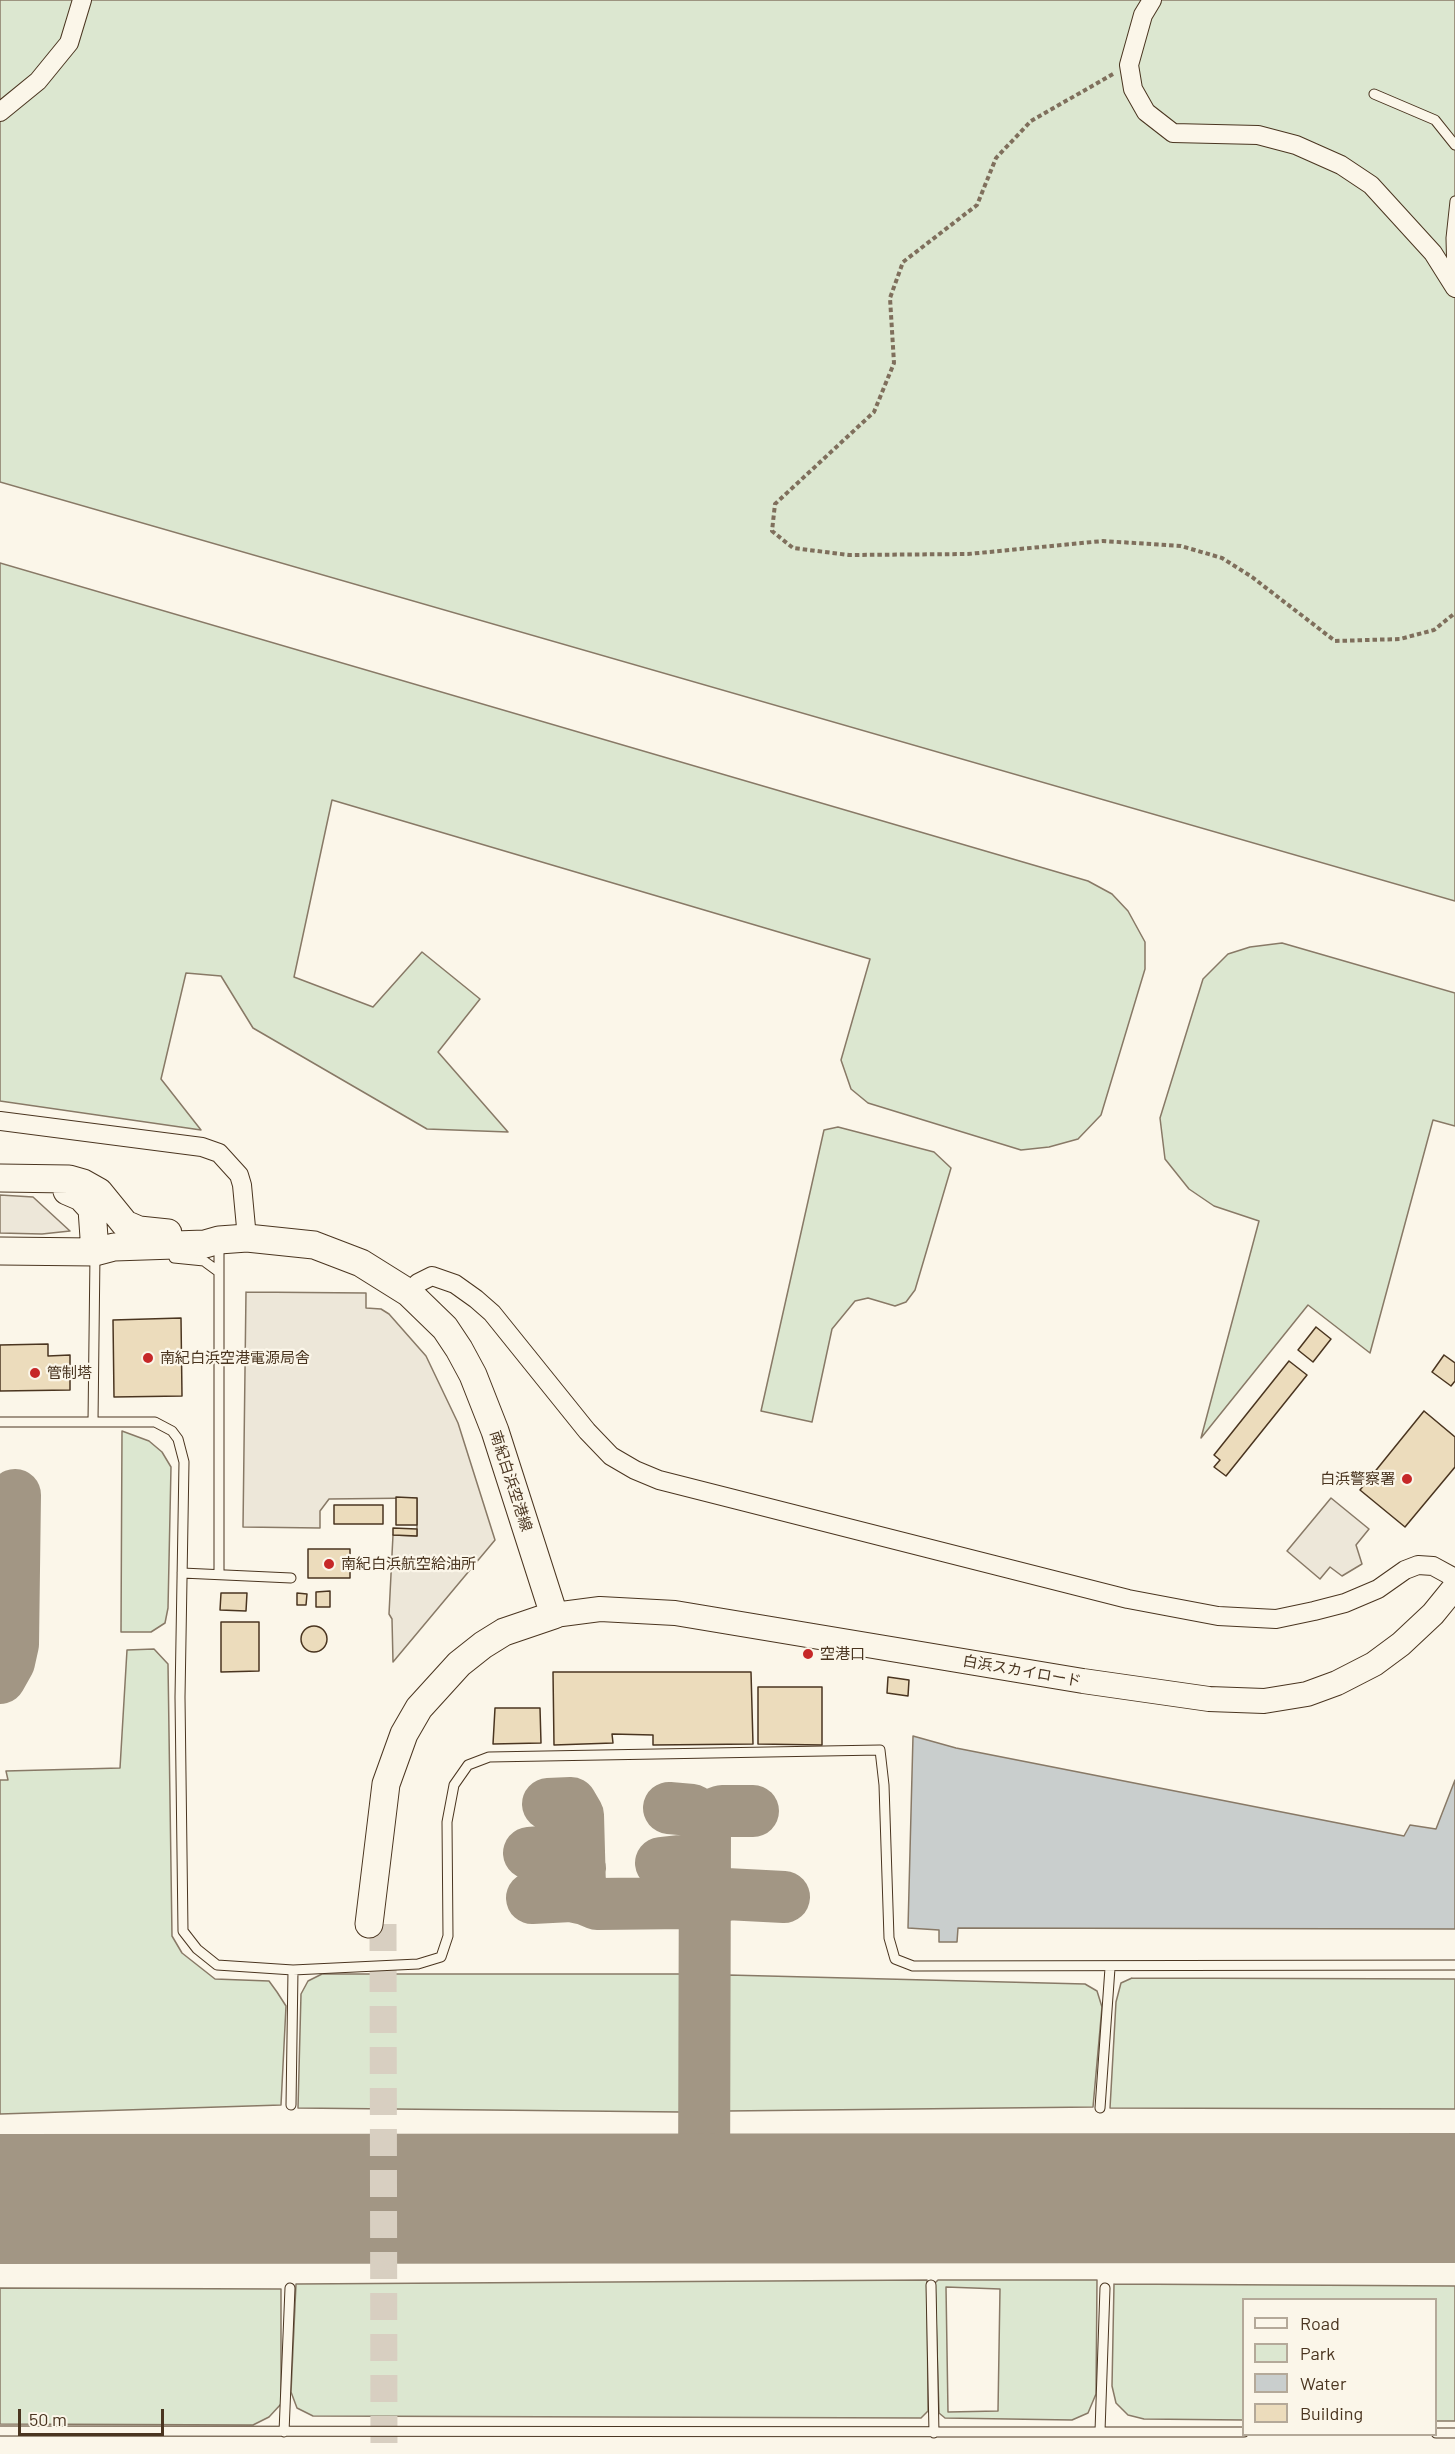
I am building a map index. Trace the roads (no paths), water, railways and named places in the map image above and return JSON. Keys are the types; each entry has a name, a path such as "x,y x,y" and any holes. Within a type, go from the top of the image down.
{"main road":[{"name":"南紀白浜空港線","path":"8,1178 69,1179 83,1183 99,1192 125,1224 139,1230 195,1233 219,1240"},
{"path":"8,1178 73,1192 88,1204 94,1215 94,1252"},
{"name":"南紀白浜空港線","path":"0,1251 94,1252 114,1247 205,1244 219,1240 247,1238 314,1245 343,1255 384,1276 410,1293 445,1328 473,1375 495,1431 554,1615"},
{"path":"376,1924 382,1811 389,1776 404,1734 419,1708 459,1664 490,1641 529,1622 554,1615"}],"street":[{"path":"0,112 38,81 69,43 82,0"},
{"path":"1152,0 1143,15 1129,65 1133,89 1146,112 1173,134 1258,135 1296,145 1341,165 1371,185 1433,253 1454,285"},
{"path":"0,1121 202,1148 219,1153 239,1175 247,1238"},
{"path":"410,1293 418,1283 432,1276 454,1284 476,1299 492,1312 586,1431 611,1456 634,1470 659,1480 1128,1599 1218,1616 1276,1619 1314,1611 1345,1603 1378,1589 1405,1570 1418,1565 1433,1566 1455,1578"},
{"name":"白浜スカイロード","path":"554,1615 600,1609 675,1612 1083,1682 1209,1699 1264,1701 1307,1694 1337,1683 1374,1664 1401,1644 1455,1587"}],"lane":[{"path":"1374,94 1435,120 1455,145"},
{"path":"1454,285 1451,238 1455,201"},
{"path":"219,1240 219,1574"},
{"path":"93,1421 94,1252 146,1257"},
{"path":"158,1257 204,1261 219,1272"},
{"path":"0,1422 155,1422 172,1431 178,1439 183,1462 180,1697 183,1931 197,1949 217,1965 293,1970 418,1964 441,1957 448,1936 447,1822 454,1785 468,1765 489,1757 880,1750 884,1785 889,1938 895,1959 913,1966 1110,1968 1455,1965"},
{"path":"182,1573 291,1578"},
{"path":"1100,2108 1110,1968"},
{"path":"291,2105 293,1970"},
{"path":"931,2285 934,2433"},
{"path":"284,2432 290,2288"},
{"path":"1100,2431 1106,2288"},
{"path":"0,2431 1242,2432"},
{"path":"1437,2433 1455,2433"}],"water":[{"path":"913,1736 956,1748 1404,1836 1410,1825 1436,1829 1455,1780 1455,1929 958,1928 957,1942 939,1942 939,1930 908,1928"}],"tunnel":[{"path":"383,1924 384,2454"}],"place":[{"name":"南紀白浜空港電源局舎","path":"148,1358"},
{"name":"管制塔","path":"35,1373"},
{"name":"白浜警察署","path":"1407,1479"},
{"name":"南紀白浜航空給油所","path":"329,1564"},
{"name":"空港口","path":"808,1654"}]}
